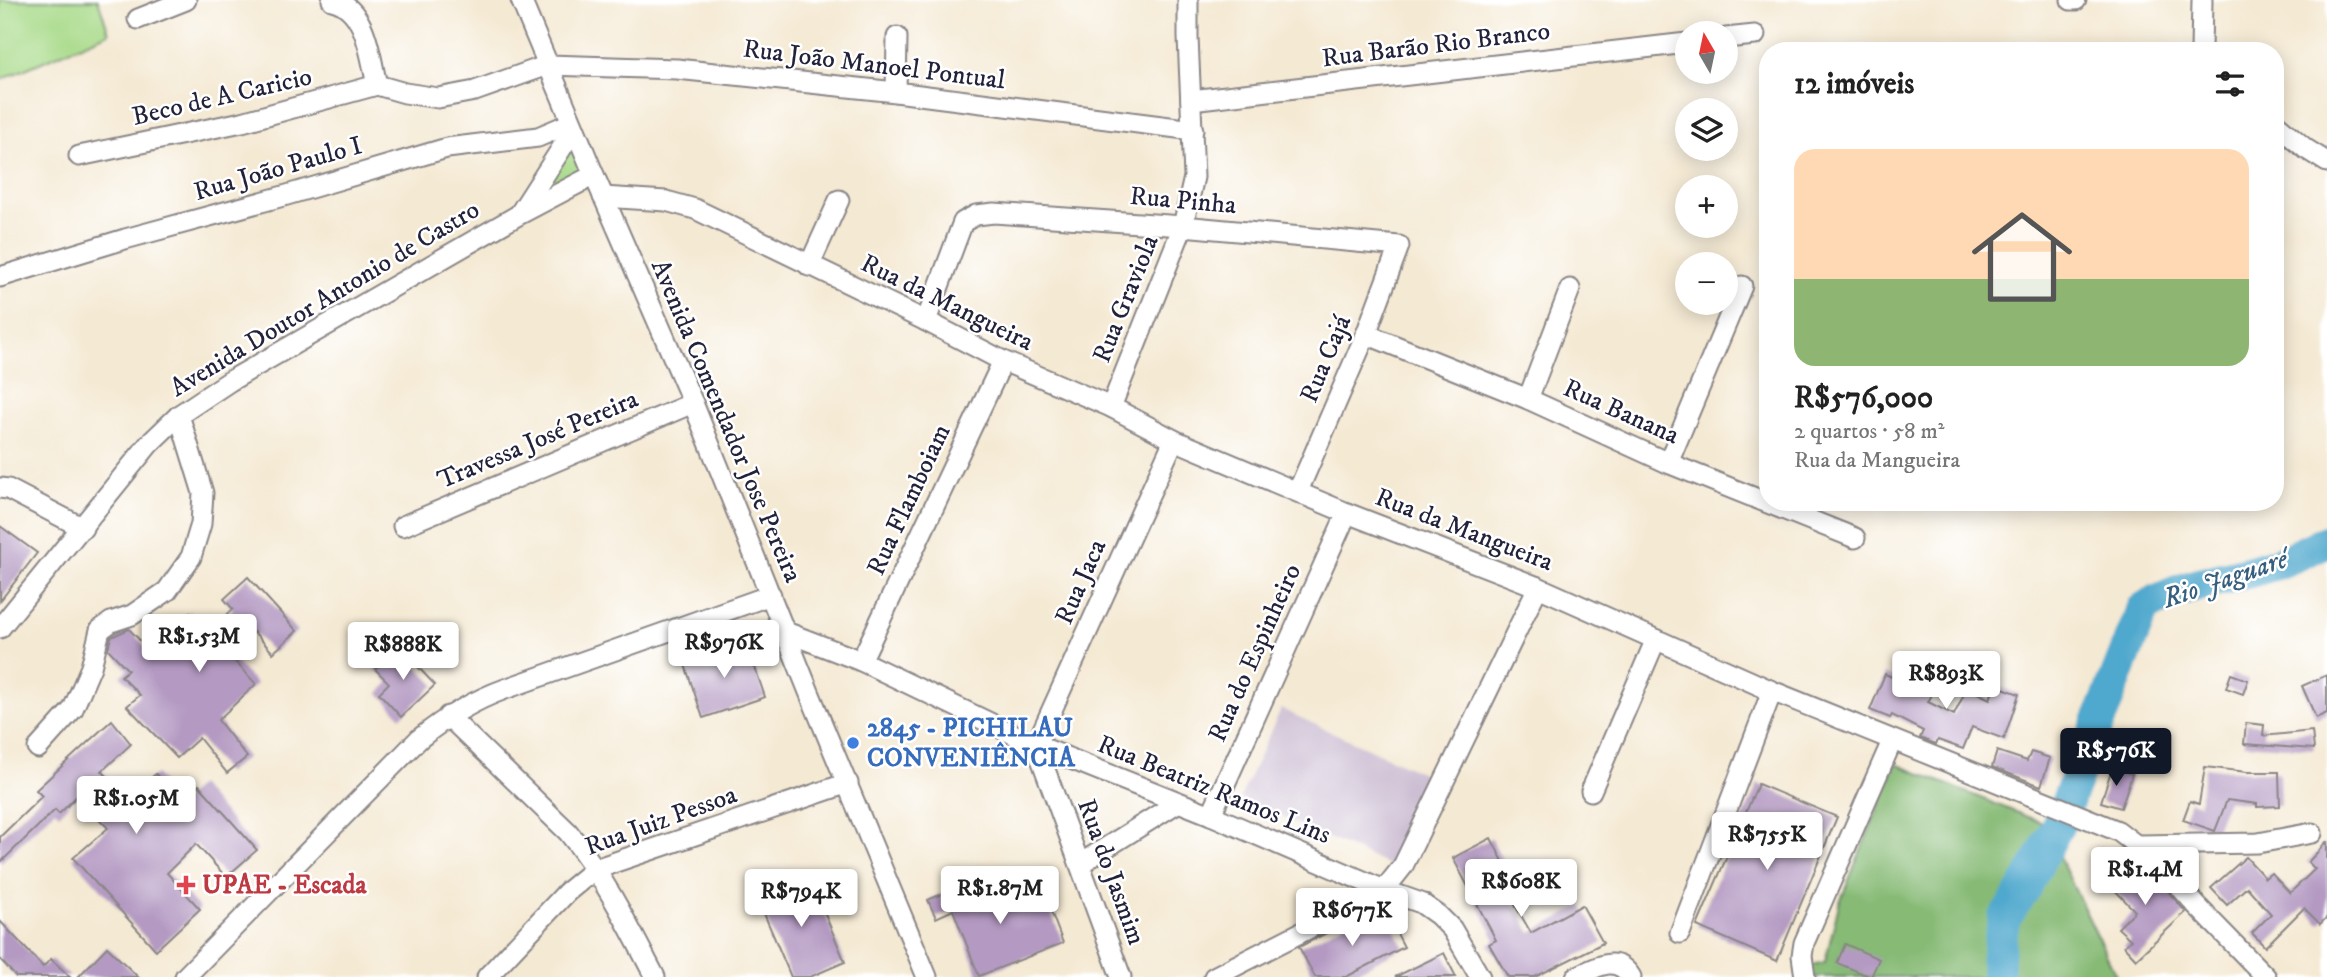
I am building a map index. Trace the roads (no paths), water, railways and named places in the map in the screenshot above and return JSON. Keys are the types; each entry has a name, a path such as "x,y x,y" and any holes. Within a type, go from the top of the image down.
{"street":[{"path":"138,19 186,0"},
{"path":"332,0 348,7 356,16 362,28 377,85 421,96 454,96 548,65"},
{"name":"Avenida Comendador Jose Pereira","path":"521,0 693,403 927,977"},
{"name":"Rua Graviola","path":"1111,407 1183,226 1194,177 1188,0"},
{"path":"2071,0 2077,0"},
{"path":"2201,42 2202,0"},
{"path":"1738,37 1755,35"},
{"path":"896,92 897,37"},
{"name":"Rua Barão Rio Branco","path":"1191,100 1675,44"},
{"name":"Rua João Manoel Pontual","path":"548,65 677,69 896,92 1193,130"},
{"name":"Beco de A Caricio","path":"79,156 242,122 377,85"},
{"name":"Avenida Doutor Antonio de Castro","path":"520,214 573,126"},
{"name":"Rua João Paulo I","path":"0,277 447,148 538,137 573,126"},
{"path":"2284,131 2327,162"},
{"name":"Avenida Doutor Antonio de Castro","path":"0,628 149,444 179,415 230,381 520,214 594,175"},
{"name":"Rua da Mangueira","path":"603,197 666,201 695,209 1003,361 1111,407 1174,440 1347,513 1538,587 1772,691 2118,831 2157,861 2266,977"},
{"path":"810,266 839,200"},
{"name":"Rua Pinha","path":"926,321 963,222 976,215 994,213 1183,226 1399,246"},
{"name":"Rua Cajá","path":"1298,491 1366,334 1399,246"},
{"path":"1668,463 1742,286"},
{"path":"1528,399 1570,289"},
{"name":"Rua Banana","path":"1366,334 1528,399 1668,463 1759,499"},
{"name":"Rua Flamboiam","path":"861,660 1003,361"},
{"name":"Travessa José Pereira","path":"403,526 693,403"},
{"path":"38,748 73,709 91,667 100,630 111,622 132,615 167,591 191,557 201,524 203,493 179,415"},
{"name":"Rua Jaca","path":"1036,745 1174,440"},
{"path":"0,488 8,489 83,528"},
{"name":"Rua Banana","path":"1788,511 1855,538"},
{"name":"Rua do Espinheiro","path":"1211,815 1347,513"},
{"path":"1213,977 1384,890 1403,866 1538,587"},
{"path":"186,977 419,738 448,716 475,700 505,688 771,595"},
{"name":"Rua Beatriz Ramos Lins","path":"786,632 861,660 1036,745 1421,903 1452,929 1480,977"},
{"path":"1591,791 1656,639"},
{"path":"1680,933 1772,691"},
{"path":"448,716 568,832 611,892 655,977"},
{"path":"1805,977 1802,956 1804,943 1892,741"},
{"name":"Rua do Jasmim","path":"1036,745 1121,977"},
{"name":"Rua Juiz Pessoa","path":"487,977 567,892 595,869 848,783"},
{"path":"1080,864 1177,803"},
{"path":"2138,845 2258,843 2312,833"},
{"path":"1576,977 1605,963 1621,966 1630,977"}],"waterway":[{"name":"Rio Jaguaré","path":"1998,977 1997,959 2004,919 2023,891 2059,823 2143,609 2173,593 2272,565 2327,541"}],"place":[{"name":"2845 - PICHILAU CONVENIÊNCIA","path":"853,743"},
{"name":"UPAE - Escada","path":"186,885"}]}
